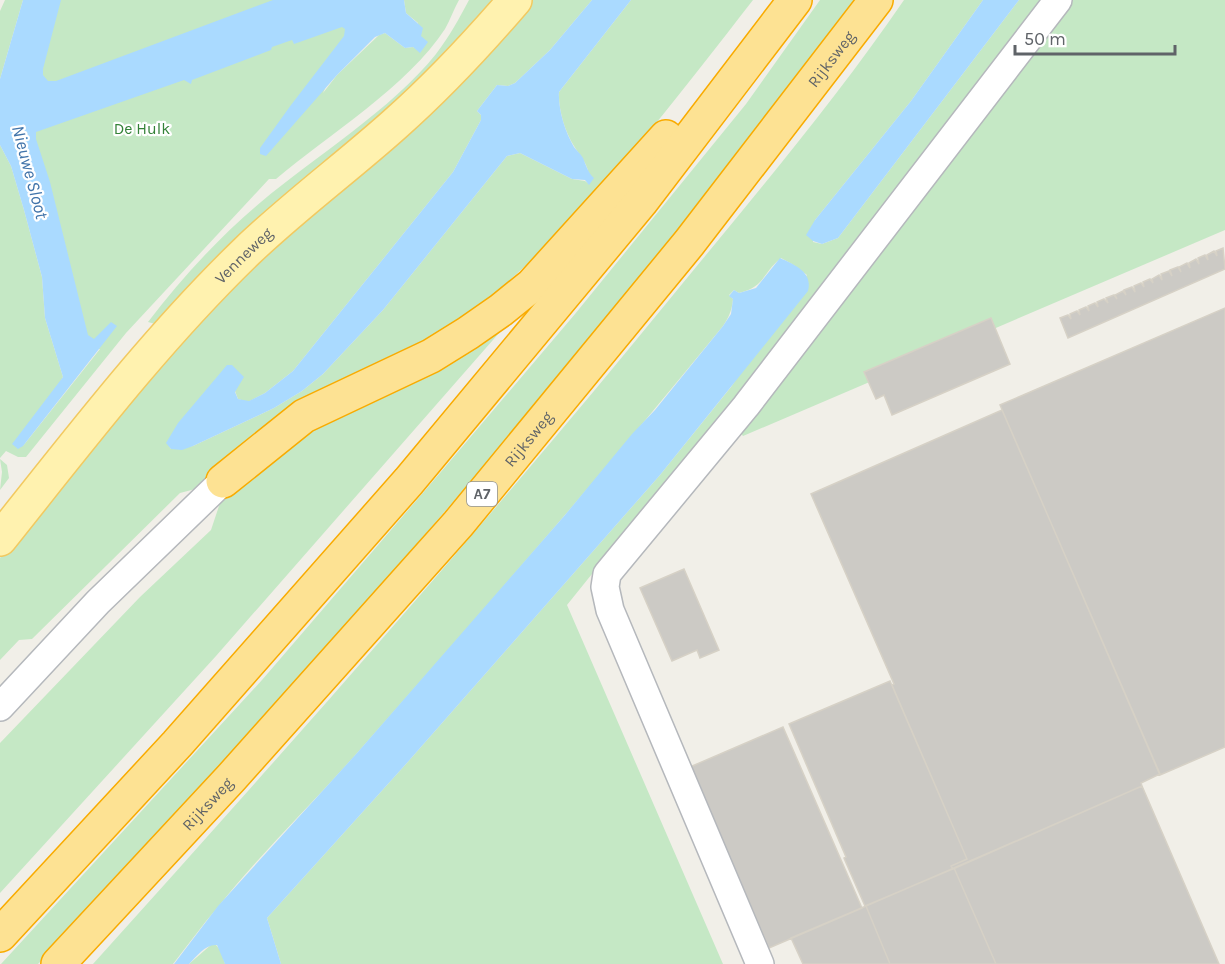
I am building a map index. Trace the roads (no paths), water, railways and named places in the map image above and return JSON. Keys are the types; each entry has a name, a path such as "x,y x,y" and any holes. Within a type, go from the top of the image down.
{"highway":[{"path":"224,481 304,416 431,356 468,333 532,285 683,118 776,0"},
{"path":"0,935 177,744 409,481 642,202 795,0"},
{"name":"Rijksweg","path":"58,964 231,778 458,524 688,243 876,0"}],"main road":[{"name":"Venneweg","path":"0,539 161,340 205,293 287,214 395,124 485,35 515,0"}],"lane":[{"path":"760,964 610,610 605,587 608,574 746,406 1058,0"},
{"path":"0,707 98,602 224,481"}],"water":[{"name":"Nieuwe Sloot","path":"23,0 61,0 43,69 43,75 48,81 56,81 273,0 404,0 406,13 423,28 421,36 428,42 420,53 413,47 405,48 385,33 375,37 337,75 266,156 260,154 260,148 344,36 345,29 342,27 294,44 292,40 272,47 271,50 192,80 191,84 184,80 36,132 88,335 94,339 111,322 117,326 23,446 18,449 12,444 63,377 45,318 42,277 24,210 11,166 0,145 0,79"},
{"path":"592,0 631,0 559,92 561,113 568,134 594,178 589,185 585,180 572,179 520,153 507,156 383,310 323,374 302,391 274,408 193,446 182,450 171,449 166,443 178,423 227,365 232,365 244,377 235,392 238,399 249,401 265,393 293,371 453,172 481,120 481,115 477,111 497,85 508,86 515,83 550,50"},
{"path":"983,0 1019,0 838,238 822,244 813,241 806,235 815,220 911,101"},
{"path":"780,258 802,270 808,279 808,291 660,475 267,918 281,964 225,964 217,945 213,945 205,948 189,964 174,964 218,906 357,753 655,410 731,314 733,299 729,296 734,290 739,293 756,288"}],"park label":[{"name":"De Hulk","path":"142,128"}]}
